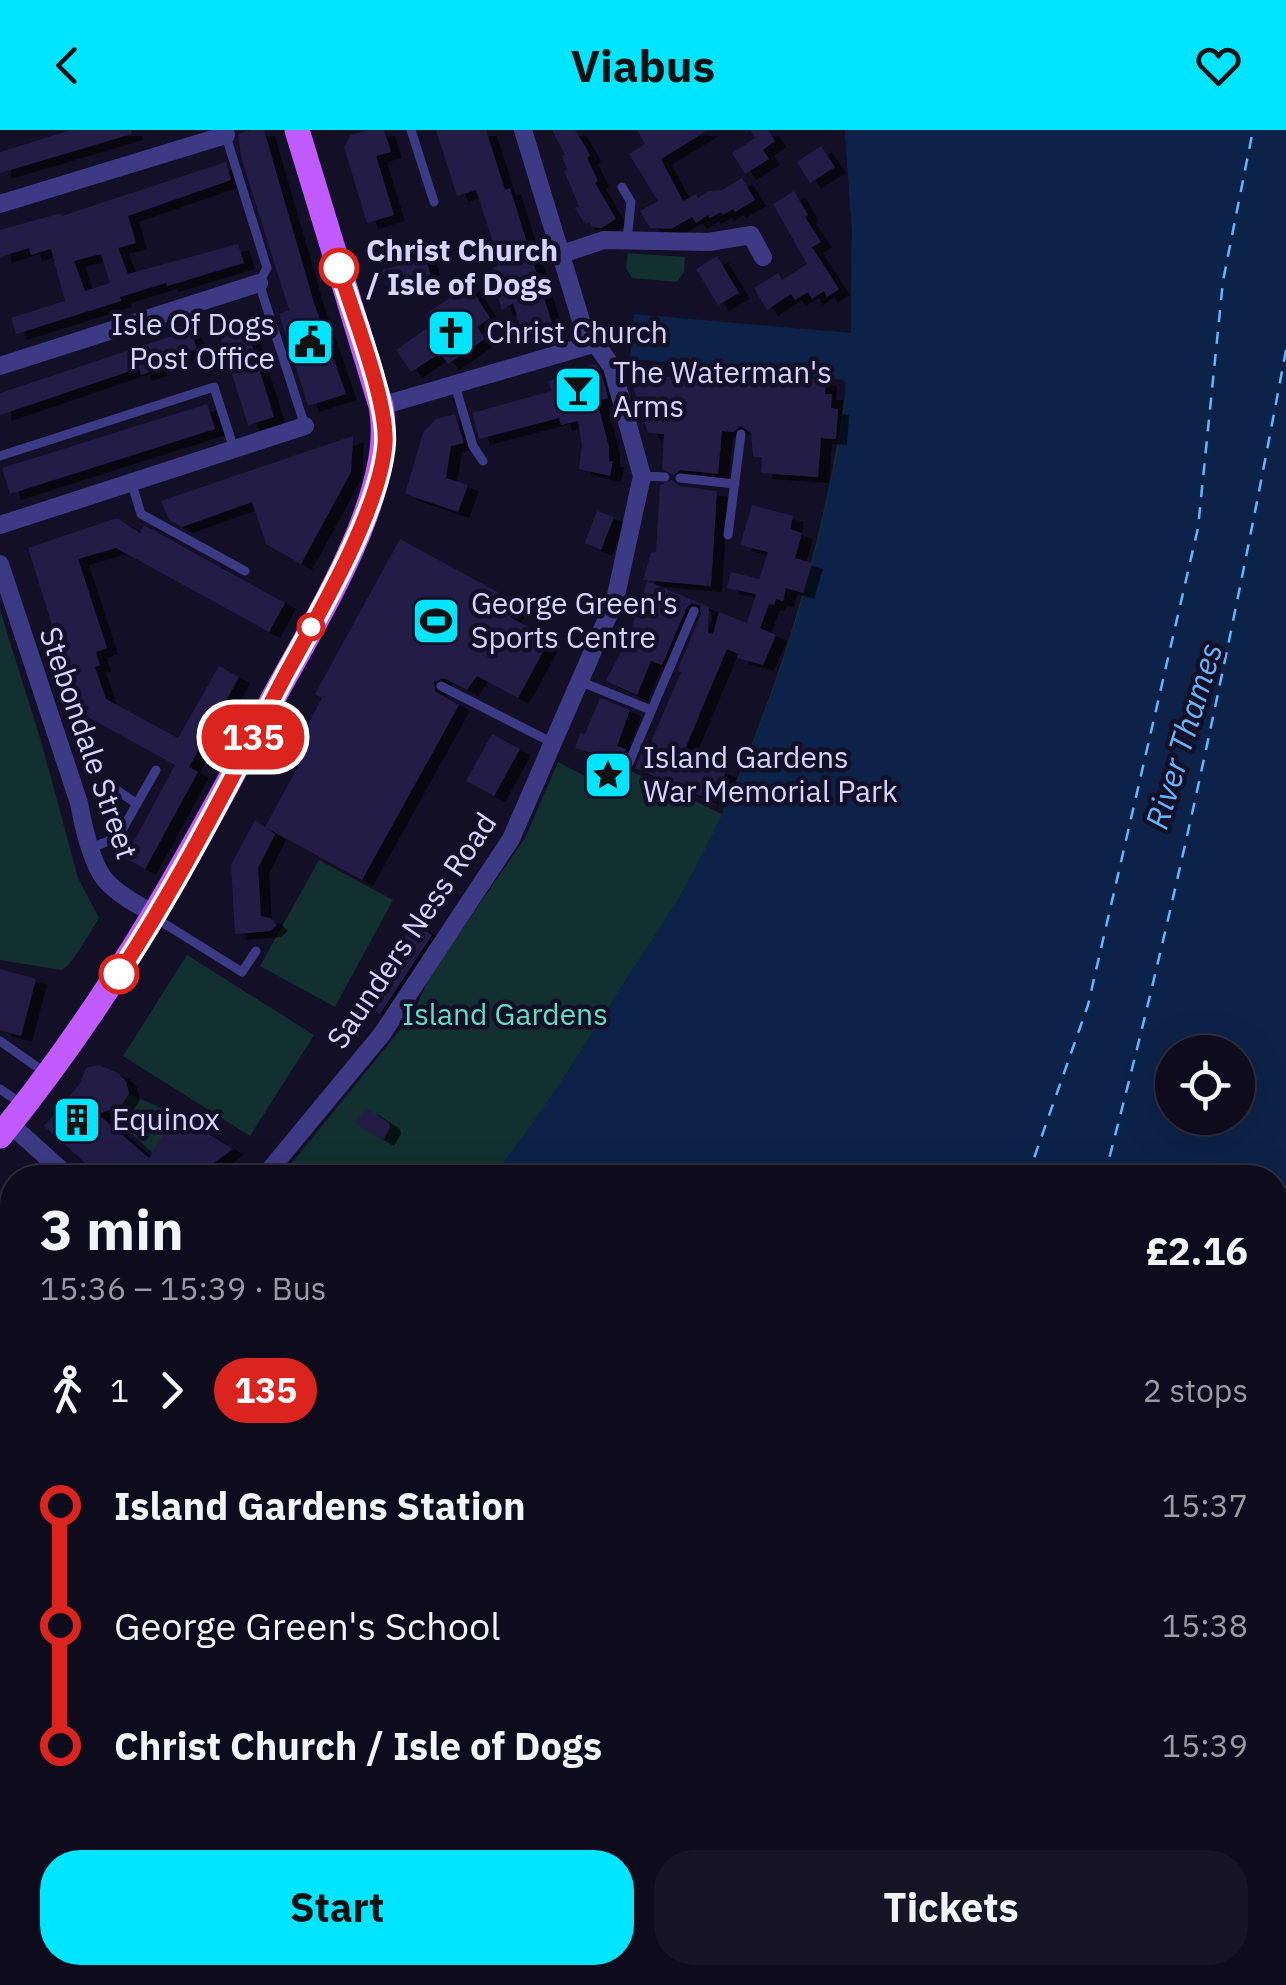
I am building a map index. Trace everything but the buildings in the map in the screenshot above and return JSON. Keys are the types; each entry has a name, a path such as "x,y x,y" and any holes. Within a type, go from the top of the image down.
{"main road":[{"path":"12,1122 78,1036 155,916 351,547 380,468 385,426 381,406 297,130"}],"street":[{"name":"Saunders Ness Road","path":"273,1165 382,1034 511,839 622,578 642,476 612,366 582,324 523,130"},
{"path":"0,204 225,132"},
{"path":"562,254 604,240 709,242 751,236 763,257"},
{"path":"0,366 260,284"},
{"path":"381,406 596,343"},
{"path":"0,525 305,426"},
{"name":"Stebondale Street","path":"0,564 102,876 155,916"},
{"path":"12,1122 57,1165"}],"lane":[{"path":"411,130 434,202"},
{"path":"225,132 267,268 260,284 305,426"},
{"path":"622,187 631,202 628,240"},
{"path":"455,384 472,446 484,461"},
{"path":"0,456 214,387 234,450"},
{"path":"728,535 741,434"},
{"path":"642,476 664,477"},
{"path":"680,478 735,484"},
{"path":"132,484 141,514 245,571"},
{"path":"628,764 694,611"},
{"path":"579,681 651,710"},
{"path":"441,686 551,742"},
{"path":"92,848 118,837 156,770"},
{"path":"108,784 137,804"},
{"path":"155,916 242,972 256,951"},
{"path":"0,1041 48,1075"},
{"path":"0,1088 12,1122"}],"green space":[{"name":"Island Gardens","path":"845,130 963,301 581,1165 290,1165 413,1014 430,976 525,838 558,762 608,788 620,766 722,814 765,710 800,603 827,494 847,383 843,379 701,366 704,322 851,333 852,230"},
{"path":"628,253 685,257 684,272 677,282 632,278 626,268"},
{"path":"0,610 78,878 99,918 62,970 0,960"},
{"path":"319,860 393,900 335,1007 260,966"},
{"path":"187,955 314,1035 250,1136 123,1056"},
{"path":"129,1094 177,1115 153,1153 106,1111 121,1106"}],"water":[{"name":"River Thames","path":"845,130 1286,130 1286,1165 501,1165 557,1088 669,913 731,795 770,698 803,598 842,425 845,380 630,359 634,314 851,333 852,230"}],"ferry route":[{"path":"1032,1165 1088,1005 1198,528 1223,281 1253,130"},
{"path":"1107,1165 1156,973 1202,766 1286,350"}],"bus line":[{"name":"135","path":"119,974 188,860 317,616 351,547 380,468 385,446 381,406 339,268"}],"place":[{"name":"Christ Church / Isle of Dogs","path":"339,268"},
{"name":"Christ Church","path":"451,333"},
{"name":"Isle Of Dogs Post Office","path":"310,342"},
{"name":"The Waterman's Arms","path":"578,390"},
{"name":"George Green's Sports Centre","path":"436,621"},
{"name":"Island Gardens War Memorial Park","path":"608,775"},
{"name":"Equinox","path":"77,1120"}]}
